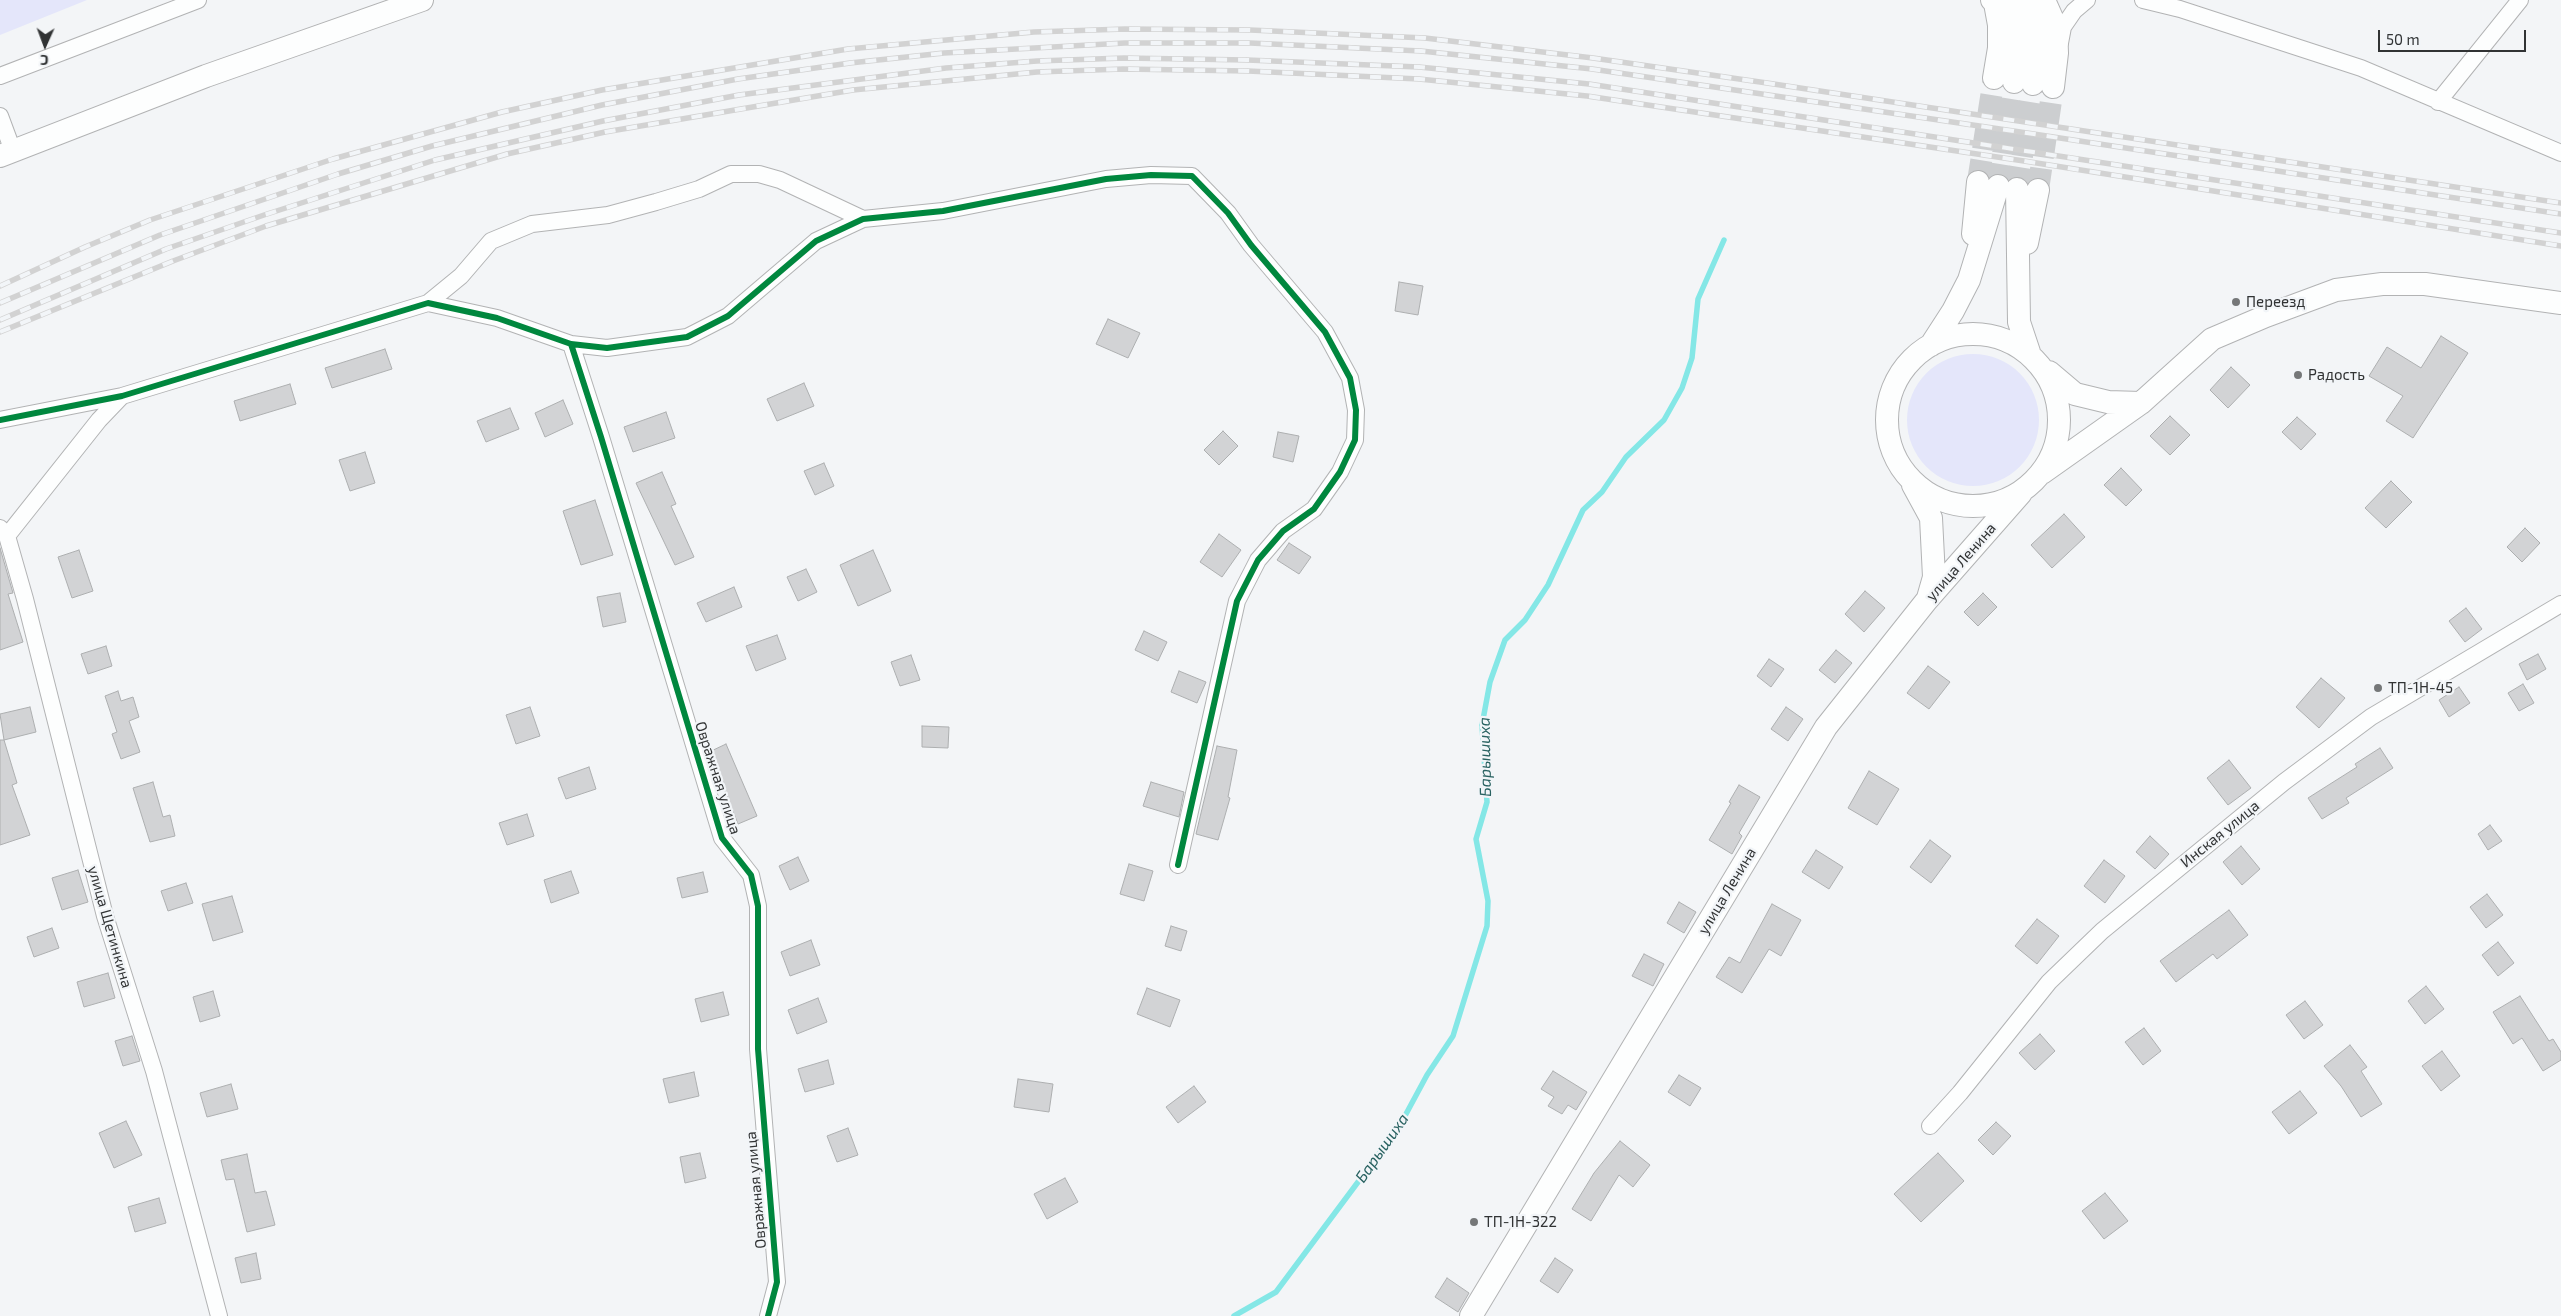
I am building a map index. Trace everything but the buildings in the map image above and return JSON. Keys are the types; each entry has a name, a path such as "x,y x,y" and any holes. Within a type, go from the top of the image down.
{"main road":[{"path":"6,154 206,76 422,0"},
{"path":"1992,0 1995,3 1999,25 1999,48 2024,83"},
{"path":"2010,0 2018,24 2019,50 2024,83"},
{"path":"2024,0 2037,27 2039,56 2024,83"},
{"path":"2024,83 2058,52 2056,27 2044,0"},
{"path":"1931,345 1953,311 2008,187 2018,286 2019,322 2034,359 2054,389 2060,415 2056,445 2042,473"},
{"path":"1910,480 1934,498 1963,506 1993,505 2021,493 2042,473 2141,402 2212,339 2266,316 2336,290 2382,284 2425,284 2561,303"},
{"path":"1927,600 1934,577 1931,518 1910,480 1893,455 1886,426 1888,399 1900,374 1917,353 1931,345 1968,334 1995,336 2034,359 2075,394 2108,402 2141,402"},
{"name":"улица Ленина","path":"1471,1316 1826,727 1927,600 2021,493"}],"street":[{"path":"0,76 198,0"},
{"path":"2058,52 2063,27 2074,11 2087,0"},
{"path":"2144,0 2180,9 2361,68 2561,154"},
{"path":"2438,102 2520,0"},
{"path":"0,116 6,154"},
{"path":"0,420 122,396 428,303 461,276 491,241 532,224 608,215 698,189 731,174 759,174 780,180 862,219"},
{"path":"428,303 498,318 571,344 607,348 687,337 728,316 816,241 862,219 943,211 1106,179 1151,175 1192,176 1228,213 1251,245 1325,332 1350,378 1356,410 1355,440 1340,472 1314,509 1283,532 1258,560 1236,601 1178,865"},
{"name":"Овражная улица","path":"571,344 601,437 722,838 751,875 758,906 758,1049 777,1282 768,1316"},
{"path":"4,532 99,420 122,396"},
{"name":"улица Щетинкина","path":"4,532 25,599 105,916 154,1071 219,1316"},
{"name":"Инская улица","path":"1930,1126 1960,1093 2049,982 2102,931 2284,782 2371,717 2561,604"}],"shaded area":[{"path":"0,0 87,0 0,35"},
{"path":"1973,354 1986,355 1998,359 2020,373 2034,395 2038,407 2038,433 2034,445 2020,467 1998,481 1986,485 1973,486 1960,485 1948,481 1926,467 1912,445 1908,433 1907,420 1908,407 1912,395 1926,373 1948,359 1960,355"}],"waterway":[{"name":"Барышиха","path":"1234,1316 1276,1292 1399,1127 1427,1075 1453,1036 1487,926 1488,901 1476,839 1487,802 1482,725 1490,682 1505,640 1525,620 1548,585 1583,510 1602,492 1626,457 1664,420 1682,388 1692,358 1698,299 1724,240"}],"tunnel":[{"path":"1978,182 1994,78"},
{"path":"1998,186 2014,82"},
{"path":"2017,189 2033,84"},
{"path":"2038,190 2053,87"}],"railway":[{"path":"0,286 150,220 333,159 502,112 602,90 848,49 1034,32 1125,29 1250,30 1425,38 1593,58 2561,203"},
{"path":"0,303 160,235 338,174 432,146 602,105 738,79 850,63 944,53 1125,43 1250,43 1421,51 1592,69 2561,214"},
{"path":"0,320 166,249 435,160 603,121 739,95 946,68 1037,61 1124,58 1247,60 1419,67 1589,84 2561,233"},
{"path":"0,332 173,261 266,226 507,154 605,132 853,90 1037,72 1123,69 1248,71 1419,79 1587,96 2024,161 2561,246"}],"cycle path":[{"path":"0,420 122,396 428,303 497,318 571,344 607,348 687,337 728,316 816,241 863,219 943,211 1106,179 1151,175 1192,176 1228,213 1251,245 1325,332 1350,378 1356,410 1355,440 1340,472 1314,509 1283,531 1258,560 1237,601 1178,865"},
{"path":"571,344 601,437 722,838 751,875 758,906 758,1049 777,1282 768,1316"}],"place":[{"name":"Переезд","path":"2236,302"},
{"name":"Радость","path":"2298,375"},
{"name":"ТП-1Н-45","path":"2378,688"},
{"name":"ТП-1Н-322","path":"1474,1222"}]}
